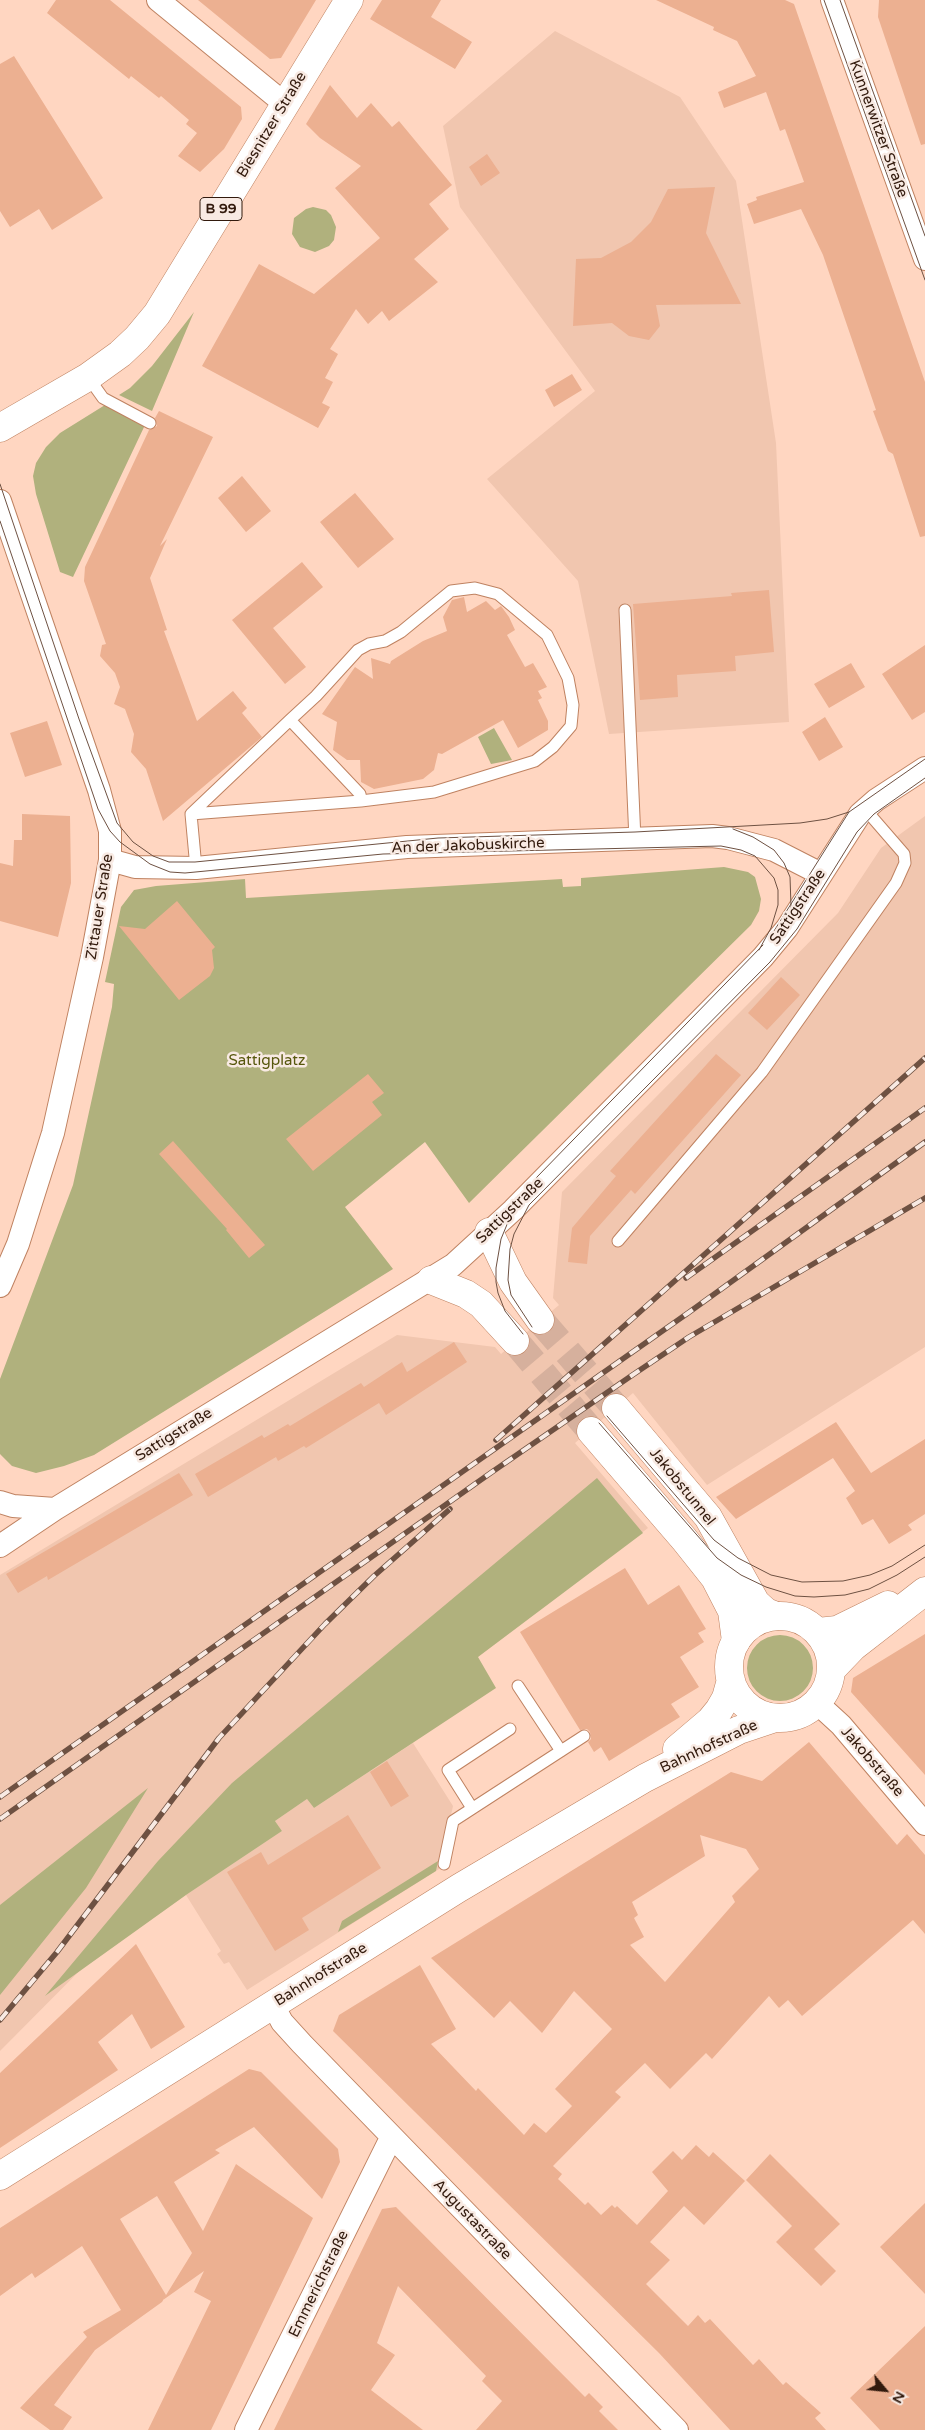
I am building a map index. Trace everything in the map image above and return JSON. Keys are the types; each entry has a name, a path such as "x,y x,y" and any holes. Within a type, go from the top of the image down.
{"main road":[{"name":"Biesnitzer Straße","path":"0,428 88,377 120,354 137,338 156,314 349,0"},
{"path":"489,1232 513,1282 540,1320"},
{"path":"432,1280 466,1294 482,1304 515,1341"},
{"name":"Jakobstunnel","path":"616,1408 708,1517 756,1603 766,1612 776,1616"},
{"name":"Jakobstunnel","path":"591,1430 715,1578 732,1611 736,1641"},
{"path":"817,1703 827,1688 831,1670 826,1644 818,1632 837,1630 925,1587"},
{"path":"831,1670 852,1647 925,1591"},
{"name":"Bahnhofstraße","path":"817,1703 802,1713 784,1718 760,1714 747,1706 734,1690 729,1660 736,1641 749,1626 766,1617 776,1616 799,1619 818,1632"},
{"name":"Bahnhofstraße","path":"645,1778 710,1721 726,1698 731,1680"},
{"name":"Bahnhofstraße","path":"0,2176 459,1888 645,1778 739,1730 775,1718"}],"street":[{"path":"158,0 285,104"},
{"name":"Kunnerwitzer Straße","path":"832,0 925,258"},
{"name":"Zittauer Straße","path":"0,501 105,810 110,831 110,860 92,956 53,1133 18,1244 0,1286"},
{"name":"Sattigstraße","path":"0,1546 55,1509 353,1326 432,1280 453,1265 489,1232 763,957 787,928 855,820 865,809 925,768"},
{"name":"An der Jakobuskirche","path":"110,860 135,867 196,868 406,847 728,838 774,850 821,874"},
{"path":"0,1502 13,1506 55,1509"},
{"name":"Jakobstraße","path":"817,1703 841,1725 925,1824"},
{"name":"Augustastraße","path":"273,2005 291,2033 677,2430"},
{"name":"Emmerichstraße","path":"246,2430 391,2138"}],"lane":[{"path":"88,377 103,398 150,422"},
{"path":"475,588 498,594 547,635 568,678 573,705 571,726 553,747 535,760 434,792 361,801 191,814 316,696 358,650 370,644 385,641 401,632 451,591 475,588"},
{"path":"625,610 635,840"},
{"path":"290,720 360,794 361,801"},
{"path":"618,1241 762,1072 896,883 905,863 904,854 865,809"},
{"path":"191,814 196,868"},
{"path":"518,1686 561,1751"},
{"path":"472,1808 448,1770 510,1729"},
{"path":"444,1864 453,1821 584,1736"}],"shaded area":[{"path":"555,31 680,97 736,181 776,443 789,722 609,734 578,581 487,479 595,391 460,207 443,126"},
{"path":"925,816 925,1347 707,1485 633,1393 575,1443 648,1528 128,1922 0,2051 0,1575 397,1335 495,1347 501,1354 559,1305 553,1298 562,1192 838,913 881,848"},
{"path":"413,1743 453,1806 439,1869 247,1990 229,1962 224,1964 217,1954 221,1951 186,1895 282,1831 275,1821 307,1799 314,1808"}],"green space":[{"path":"313,207 326,210 331,215 336,227 334,240 329,246 315,252 300,247 292,234 294,218 306,209"},
{"path":"194,312 152,411 119,395 130,388 152,366"},
{"path":"105,405 145,425 73,577 60,572 36,494 33,476 36,463 46,447 60,433"},
{"path":"494,728 512,760 491,764 478,737"},
{"name":"Sattigplatz","path":"724,867 748,872 755,877 761,899 759,911 751,925 469,1203 425,1142 345,1207 393,1269 94,1455 64,1466 36,1473 12,1466 0,1454 0,1379 73,1185 112,1007 114,984 105,982 121,907 134,890 156,886 245,879 246,898 562,879 563,887 581,886 581,878"},
{"path":"597,1478 643,1533 478,1657 496,1688 314,1808 307,1799 275,1821 282,1831 186,1895 45,1996 158,1861 232,1783"},
{"path":"780,1635 793,1638 803,1645 810,1655 813,1668 810,1681 803,1691 793,1698 780,1701 767,1698 757,1691 750,1681 747,1668 750,1655 757,1645 767,1638"},
{"path":"148,1788 86,1888 0,1995 0,1905"},
{"path":"438,1861 436,1871 338,1932 342,1921"}],"building":[{"path":"56,0 110,0 241,107 242,119 224,149 200,172 178,156 197,133 186,124 189,120 161,96 159,98 131,76 129,79 47,13"},
{"path":"198,0 316,0 281,58 270,59"},
{"path":"382,0 441,0 431,17 472,42 455,69 370,19"},
{"path":"656,0 785,0 794,4 925,382 925,536 920,537 893,454 888,451 873,411 876,410 823,255 801,209 754,224 747,204 757,200 756,197 804,182 785,129 780,131 766,92 724,108 718,92 756,76 737,41 713,30 714,27"},
{"path":"879,0 925,0 925,144 921,145 878,17"},
{"path":"14,56 103,198 52,230 39,209 10,227 0,211 0,64"},
{"path":"330,85 357,118 371,103 392,127 399,121 452,185 429,204 449,229 414,259 438,282 389,321 382,311 368,324 356,309 330,349 338,354 325,378 333,382 322,403 330,407 318,428 202,366 259,264 314,294 380,238 335,188 361,166 320,138 306,124"},
{"path":"487,154 500,173 481,186 469,167"},
{"path":"715,187 706,233 741,304 656,305 660,326 649,340 629,336 612,323 573,326 576,259 601,258 631,242 651,222 668,189"},
{"path":"572,374 582,390 554,407 545,390"},
{"path":"159,411 213,437 160,546 167,539 150,578 167,630 164,631 197,721 233,691 247,708 242,713 262,737 163,821 146,769 131,752 134,734 125,709 114,704 120,687 115,673 100,656 102,645 106,644 84,581 85,567 149,430 157,426 155,418"},
{"path":"242,476 271,511 246,532 218,498"},
{"path":"355,493 394,539 358,568 320,522"},
{"path":"302,562 323,587 273,628 306,667 285,684 232,620"},
{"path":"769,590 774,652 735,656 736,671 677,675 678,697 640,700 633,604 732,596 731,593"},
{"path":"464,597 467,612 486,601 495,610 501,606 509,617 515,630 507,635 525,667 533,663 547,687 538,691 542,698 538,700 548,721 548,730 518,748 503,720 442,754 438,753 434,770 423,779 374,789 361,782 360,760 347,760 333,750 337,722 322,714 355,667 373,679 371,658 390,664 391,661 423,641 447,631 443,617 452,600"},
{"path":"925,645 925,712 912,720 882,674"},
{"path":"851,663 865,687 829,708 814,684"},
{"path":"825,717 843,747 819,761 802,732"},
{"path":"47,721 62,765 25,777 10,733"},
{"path":"22,814 70,816 71,883 58,937 0,921 0,863 13,866 14,840 22,840"},
{"path":"177,901 215,947 212,950 214,968 210,976 179,1000 119,926 145,929"},
{"path":"781,977 800,995 767,1030 748,1013"},
{"path":"716,1054 741,1075 635,1194 631,1190 590,1236 587,1264 568,1262 572,1228 616,1176 610,1171"},
{"path":"368,1074 384,1093 372,1102 382,1115 313,1171 286,1139"},
{"path":"173,1141 265,1245 249,1258 227,1229 159,1154"},
{"path":"454,1342 467,1362 386,1415 379,1403 306,1448 304,1446 278,1461 276,1457 208,1497 195,1474 262,1435 264,1438 288,1424 290,1426 361,1383 364,1387 402,1362 407,1372"},
{"path":"836,1422 871,1473 925,1439 925,1514 908,1525 912,1530 889,1544 873,1519 862,1525 846,1498 855,1491 833,1458 736,1519 716,1497"},
{"path":"179,1473 193,1495 48,1580 47,1576 18,1593 6,1574"},
{"path":"625,1568 648,1605 679,1585 706,1629 698,1633 704,1642 680,1657 699,1687 671,1704 680,1717 609,1761 601,1747 594,1752 588,1742 591,1739 590,1732 587,1729 580,1730 520,1632"},
{"path":"925,1634 925,1775 851,1692 853,1678"},
{"path":"809,1742 897,1845 907,1834 925,1855 925,1934 913,1920 802,2016 788,2000 779,2008 769,1996 712,2059 706,2053 670,2089 645,2063 615,2092 621,2097 553,2166 562,2174 558,2179 585,2205 588,2202 601,2215 612,2205 615,2208 617,2206 637,2225 668,2191 652,2172 673,2151 682,2160 696,2145 709,2157 713,2152 745,2181 704,2225 684,2206 650,2242 670,2260 646,2284 688,2326 698,2315 705,2323 710,2319 753,2365 759,2359 783,2385 786,2382 821,2413 815,2418 826,2430 730,2430 659,2353 333,2031 339,2015 420,1965 456,2029 431,2044 476,2091 478,2088 524,2135 534,2123 546,2133 572,2106 555,2089 612,2029 574,1991 542,2033 510,2001 494,2018 431,1958 731,1772 762,1781","holes":["700,1835 746,1849 759,1869 732,1896 735,1902 665,1982 630,1945 644,1937 634,1918 638,1915 632,1902 705,1856"]},
{"path":"387,1761 409,1796 391,1807 370,1772"},
{"path":"348,1815 381,1868 302,1918 309,1930 275,1951 227,1872 261,1852 268,1865"},
{"path":"136,1944 185,2027 151,2049 132,2014 98,2042 118,2070 0,2148 0,2073"},
{"path":"249,2069 261,2072 338,2149 340,2162 322,2199 254,2127 215,2150 220,2153 174,2182 203,2231 236,2164 313,2218 211,2430 148,2430 211,2301 194,2292 204,2271 95,2350 54,2405 72,2417 63,2430 50,2430 20,2408 87,2337 83,2332 121,2310 82,2246 35,2278 32,2273 0,2296 0,2228","holes":["157,2196 192,2253 165,2297 166,2295 120,2219"]},
{"path":"770,2154 840,2224 814,2249 836,2271 821,2286 776,2242 792,2226 746,2180"},
{"path":"925,2203 925,2294 880,2247"},
{"path":"396,2207 585,2397 589,2393 603,2407 599,2411 618,2430 476,2430 502,2401 482,2381 486,2376 398,2286 377,2343 395,2355 371,2390 423,2430 274,2430 382,2209"},
{"path":"925,2326 925,2430 880,2430 850,2398"}],"tunnel":[{"path":"540,1320 616,1408"},
{"path":"515,1341 591,1431"}],"tram line":[{"path":"824,0 925,280"},
{"path":"840,0 925,236"},
{"path":"0,484 79,719 117,823 133,842 153,856 169,862 195,862 438,838 635,832 800,823 827,819 849,812 925,759"},
{"path":"0,521 98,809 110,831 120,842 150,864 170,872 185,873 383,854 721,846 741,850 755,856 774,878 778,890 778,905 771,928 759,950"},
{"path":"532,1327 511,1295 508,1280 510,1249 514,1234 529,1205 770,962 797,929 857,832 874,814 925,778"},
{"path":"774,931 849,812"},
{"path":"733,829 753,837 774,850 784,863 790,877 791,906 787,928 779,944"},
{"path":"523,1334 505,1311 496,1282 496,1268 501,1239 513,1210 536,1178 763,945"},
{"path":"607,1416 714,1540 738,1558 771,1575 802,1582 843,1581 870,1575 892,1566 925,1545"},
{"path":"599,1423 717,1558 741,1575 766,1587 795,1596 845,1595 869,1589 897,1575 925,1557"}],"railway":[{"path":"496,1440 925,1058"},
{"path":"686,1278 925,1108"},
{"path":"0,1797 688,1313 925,1142"},
{"path":"0,1819 492,1472 689,1337 925,1198"},
{"path":"0,2020 57,1952 219,1738 325,1624 374,1576 450,1509"}]}
